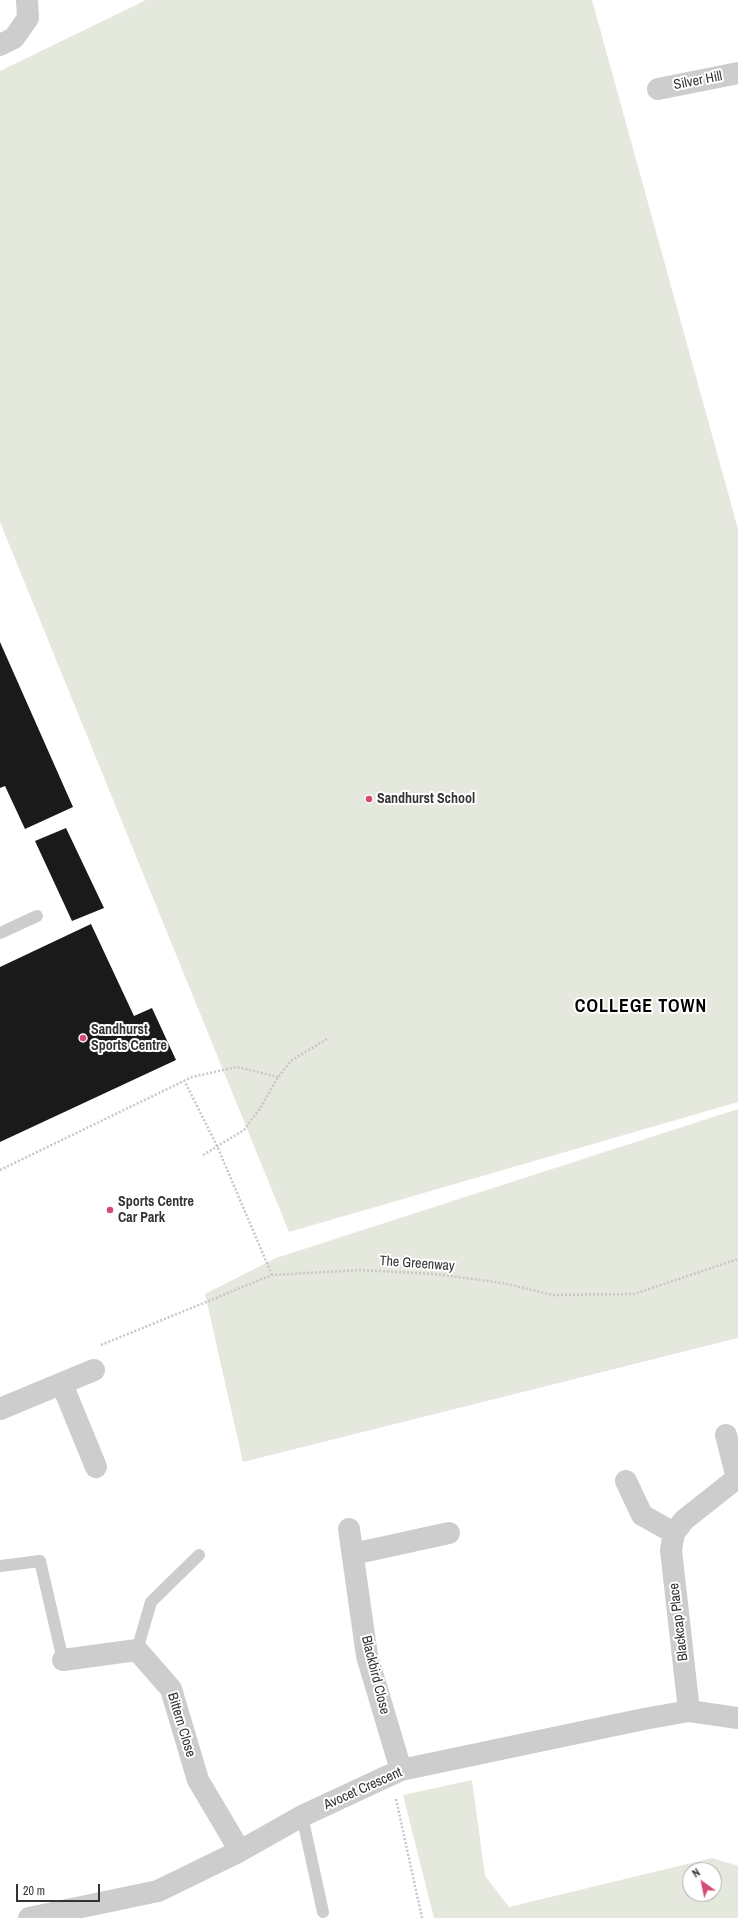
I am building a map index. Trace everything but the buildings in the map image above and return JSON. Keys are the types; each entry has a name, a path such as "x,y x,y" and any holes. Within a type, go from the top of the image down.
{"street":[{"path":"0,45 14,38 28,18 27,0"},
{"name":"Silver Hill","path":"658,90 738,74"},
{"path":"0,1409 94,1370"},
{"path":"62,1384 96,1467"},
{"path":"626,1481 642,1515 674,1532 684,1520 737,1478 726,1435"},
{"name":"Blackbird Close","path":"350,1530 367,1656 396,1772"},
{"name":"Blackcap Place","path":"674,1532 670,1550 689,1711"},
{"path":"353,1554 449,1533"},
{"path":"63,1660 137,1650"},
{"name":"Bittern Close","path":"137,1650 171,1689 198,1780 240,1851"},
{"name":"Avocet Crescent","path":"29,1918 158,1891 240,1851 302,1816 396,1772 644,1718 689,1711 738,1718"}],"lane":[{"path":"0,933 37,916"},
{"path":"137,1650 150,1602 199,1555"},
{"path":"0,1566 40,1560 63,1660"},
{"path":"302,1816 323,1912"}],"path":[{"path":"203,1155 244,1130 261,1107 278,1077 292,1060 327,1039"},
{"path":"0,1170 192,1076 218,1069 237,1067 278,1077"},
{"path":"184,1080 217,1146 272,1275"},
{"name":"The Greenway","path":"100,1345 272,1275 360,1270 435,1274 503,1283 553,1295 634,1294 738,1259"},
{"path":"396,1772 422,1918"}],"shaded area":[{"name":"Sandhurst School","path":"146,0 592,0 738,529 738,1102 289,1232 0,522 0,71"},
{"path":"738,1109 738,1338 243,1462 205,1294 276,1258"},
{"path":"472,1780 485,1876 509,1907 682,1865 682,1902 722,1902 722,1862 695,1862 712,1858 738,1866 738,1918 434,1918 403,1795"}],"place":[{"name":"Sandhurst School","path":"369,799"},
{"name":"Sandhurst Sports Centre","path":"83,1038"},
{"name":"Sports Centre Car Park","path":"110,1210"}],"district":[{"name":"COLLEGE TOWN","path":"641,1007"}]}
